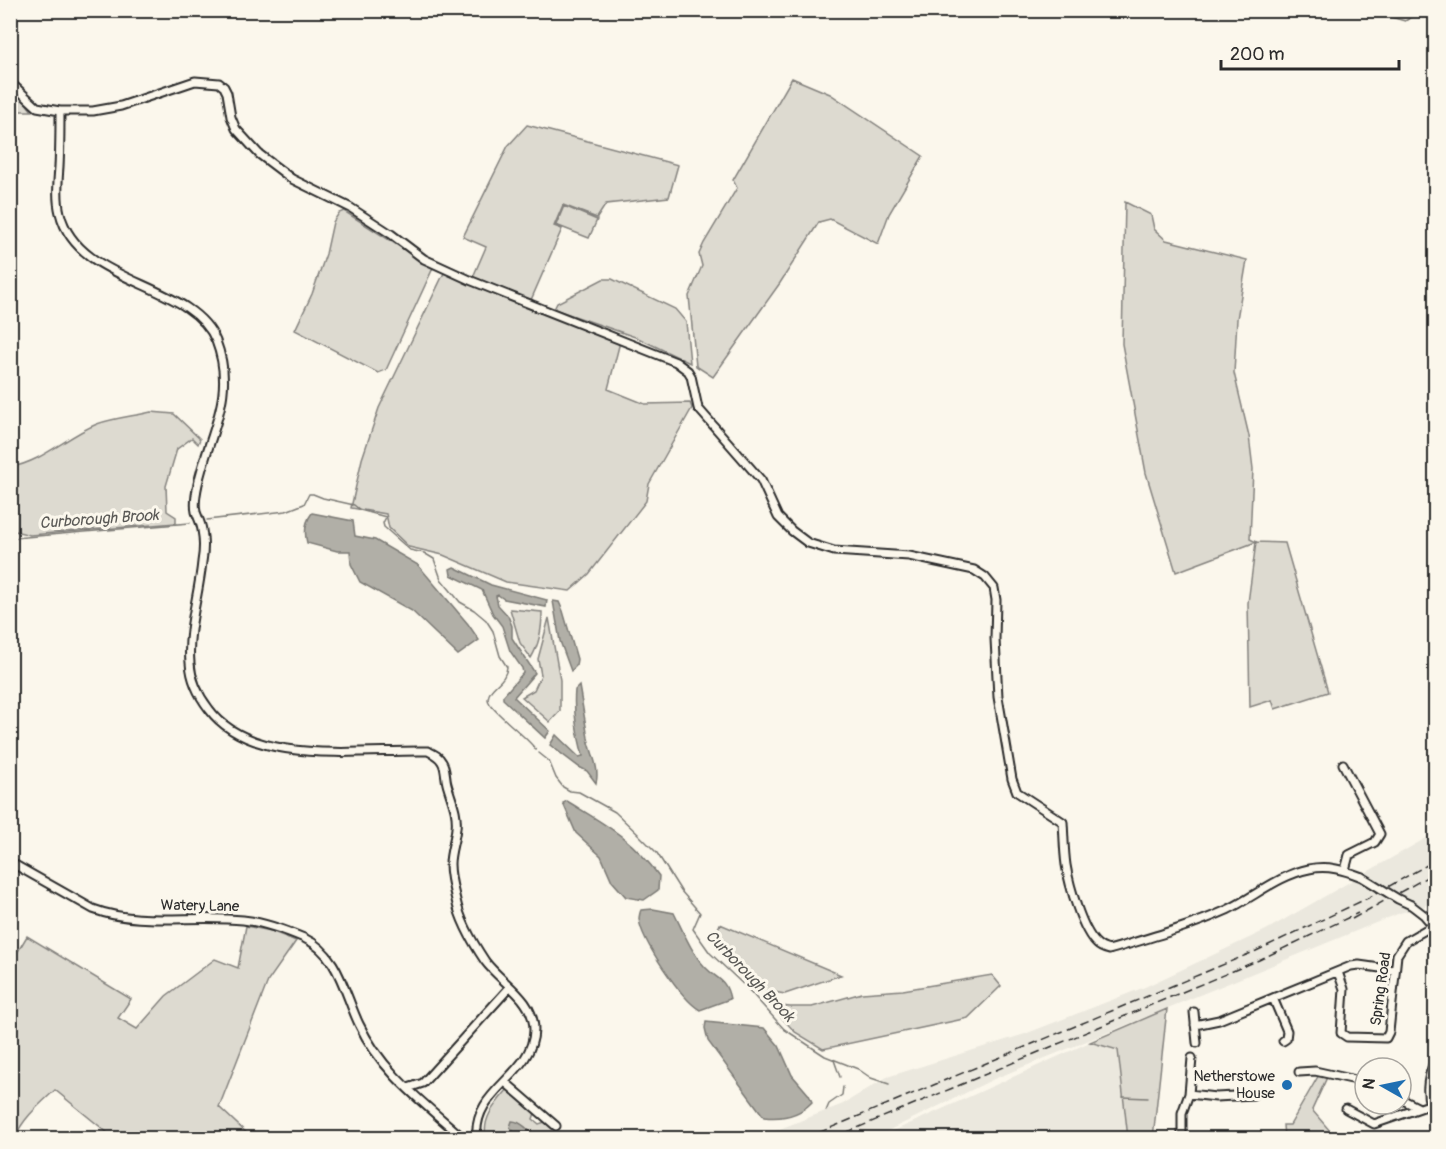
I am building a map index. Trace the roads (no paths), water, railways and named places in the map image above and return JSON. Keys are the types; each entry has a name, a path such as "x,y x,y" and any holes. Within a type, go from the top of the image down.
{"street":[{"path":"10,82 37,107 60,111 93,111 121,106 195,81 219,83 227,93 231,117 236,129 260,154 292,178 351,208 392,234 424,259 472,282 682,366 688,371 693,383 698,408 760,480 778,517 808,543 834,551 909,556 974,570 985,577 994,588 996,600 995,639 998,697 1012,779 1017,792 1063,822 1066,866 1071,886 1089,934 1102,948 1109,950 1180,929 1227,910 1290,875 1309,869 1330,867 1362,877 1412,905 1435,927"},
{"path":"60,111 58,192 60,213 68,234 82,252 188,309 214,338 222,358 225,381 223,401 195,498 204,548 190,642 190,664 201,699 214,717 228,730 247,740 269,745 334,752 428,751 436,755 444,767 456,812 457,827 450,862 457,904 464,924 486,962 529,1009 534,1030 527,1054 478,1114 477,1137"},
{"path":"1343,764 1380,834 1375,842 1350,855 1345,870"},
{"name":"Watery Lane","path":"10,862 104,913 171,920 242,920 271,927 313,943 334,964 370,1047 384,1065 463,1138 477,1137"},
{"name":"Spring Road","path":"1338,972 1344,989 1341,1033 1347,1036 1380,1040 1386,1038 1389,1032 1394,969 1400,947 1406,941 1435,927"},
{"path":"1195,1024 1220,1020 1359,965 1394,969"},
{"path":"408,1088 423,1083 510,987"},
{"path":"1273,998 1287,1031 1283,1041"},
{"path":"1194,1012 1197,1043"},
{"path":"1436,1058 1427,1083 1429,1105 1436,1119"},
{"path":"1182,1138 1182,1113 1189,1094 1194,1062"},
{"path":"1299,1071 1315,1071 1353,1079"},
{"path":"505,1082 540,1117 556,1126"},
{"path":"1189,1094 1216,1097 1253,1095"},
{"path":"1413,1105 1419,1108"},
{"path":"1346,1109 1374,1124 1429,1105"}],"waterway":[{"path":"1385,10 1391,17 1405,21 1424,10"},
{"name":"Curborough Brook","path":"207,520 286,511 304,504 309,494 354,505 360,510 386,517 384,527 410,550 424,553 434,559 441,579 460,602 486,620 493,631 500,656 507,667 504,677 491,690 488,699 494,709 536,750"},
{"name":"Curborough Brook","path":"10,536 14,538 190,523"},
{"name":"Curborough Brook","path":"539,753 549,761 556,778 563,787 579,792 615,812 657,853 681,891 700,913 693,929 710,953 747,988 784,1029 825,1056 889,1084"},
{"path":"834,1060 840,1077"},
{"path":"826,1111 829,1104 842,1095 843,1087"},
{"name":"Curborough Brook","path":"1123,1097 1148,1098"}],"railway":[{"path":"806,1138 1256,951 1368,898 1436,860"},
{"path":"1352,919 1436,872"},
{"path":"833,1138 1259,960 1358,913"}],"place":[{"name":"Netherstowe House","path":"1287,1085"}]}
